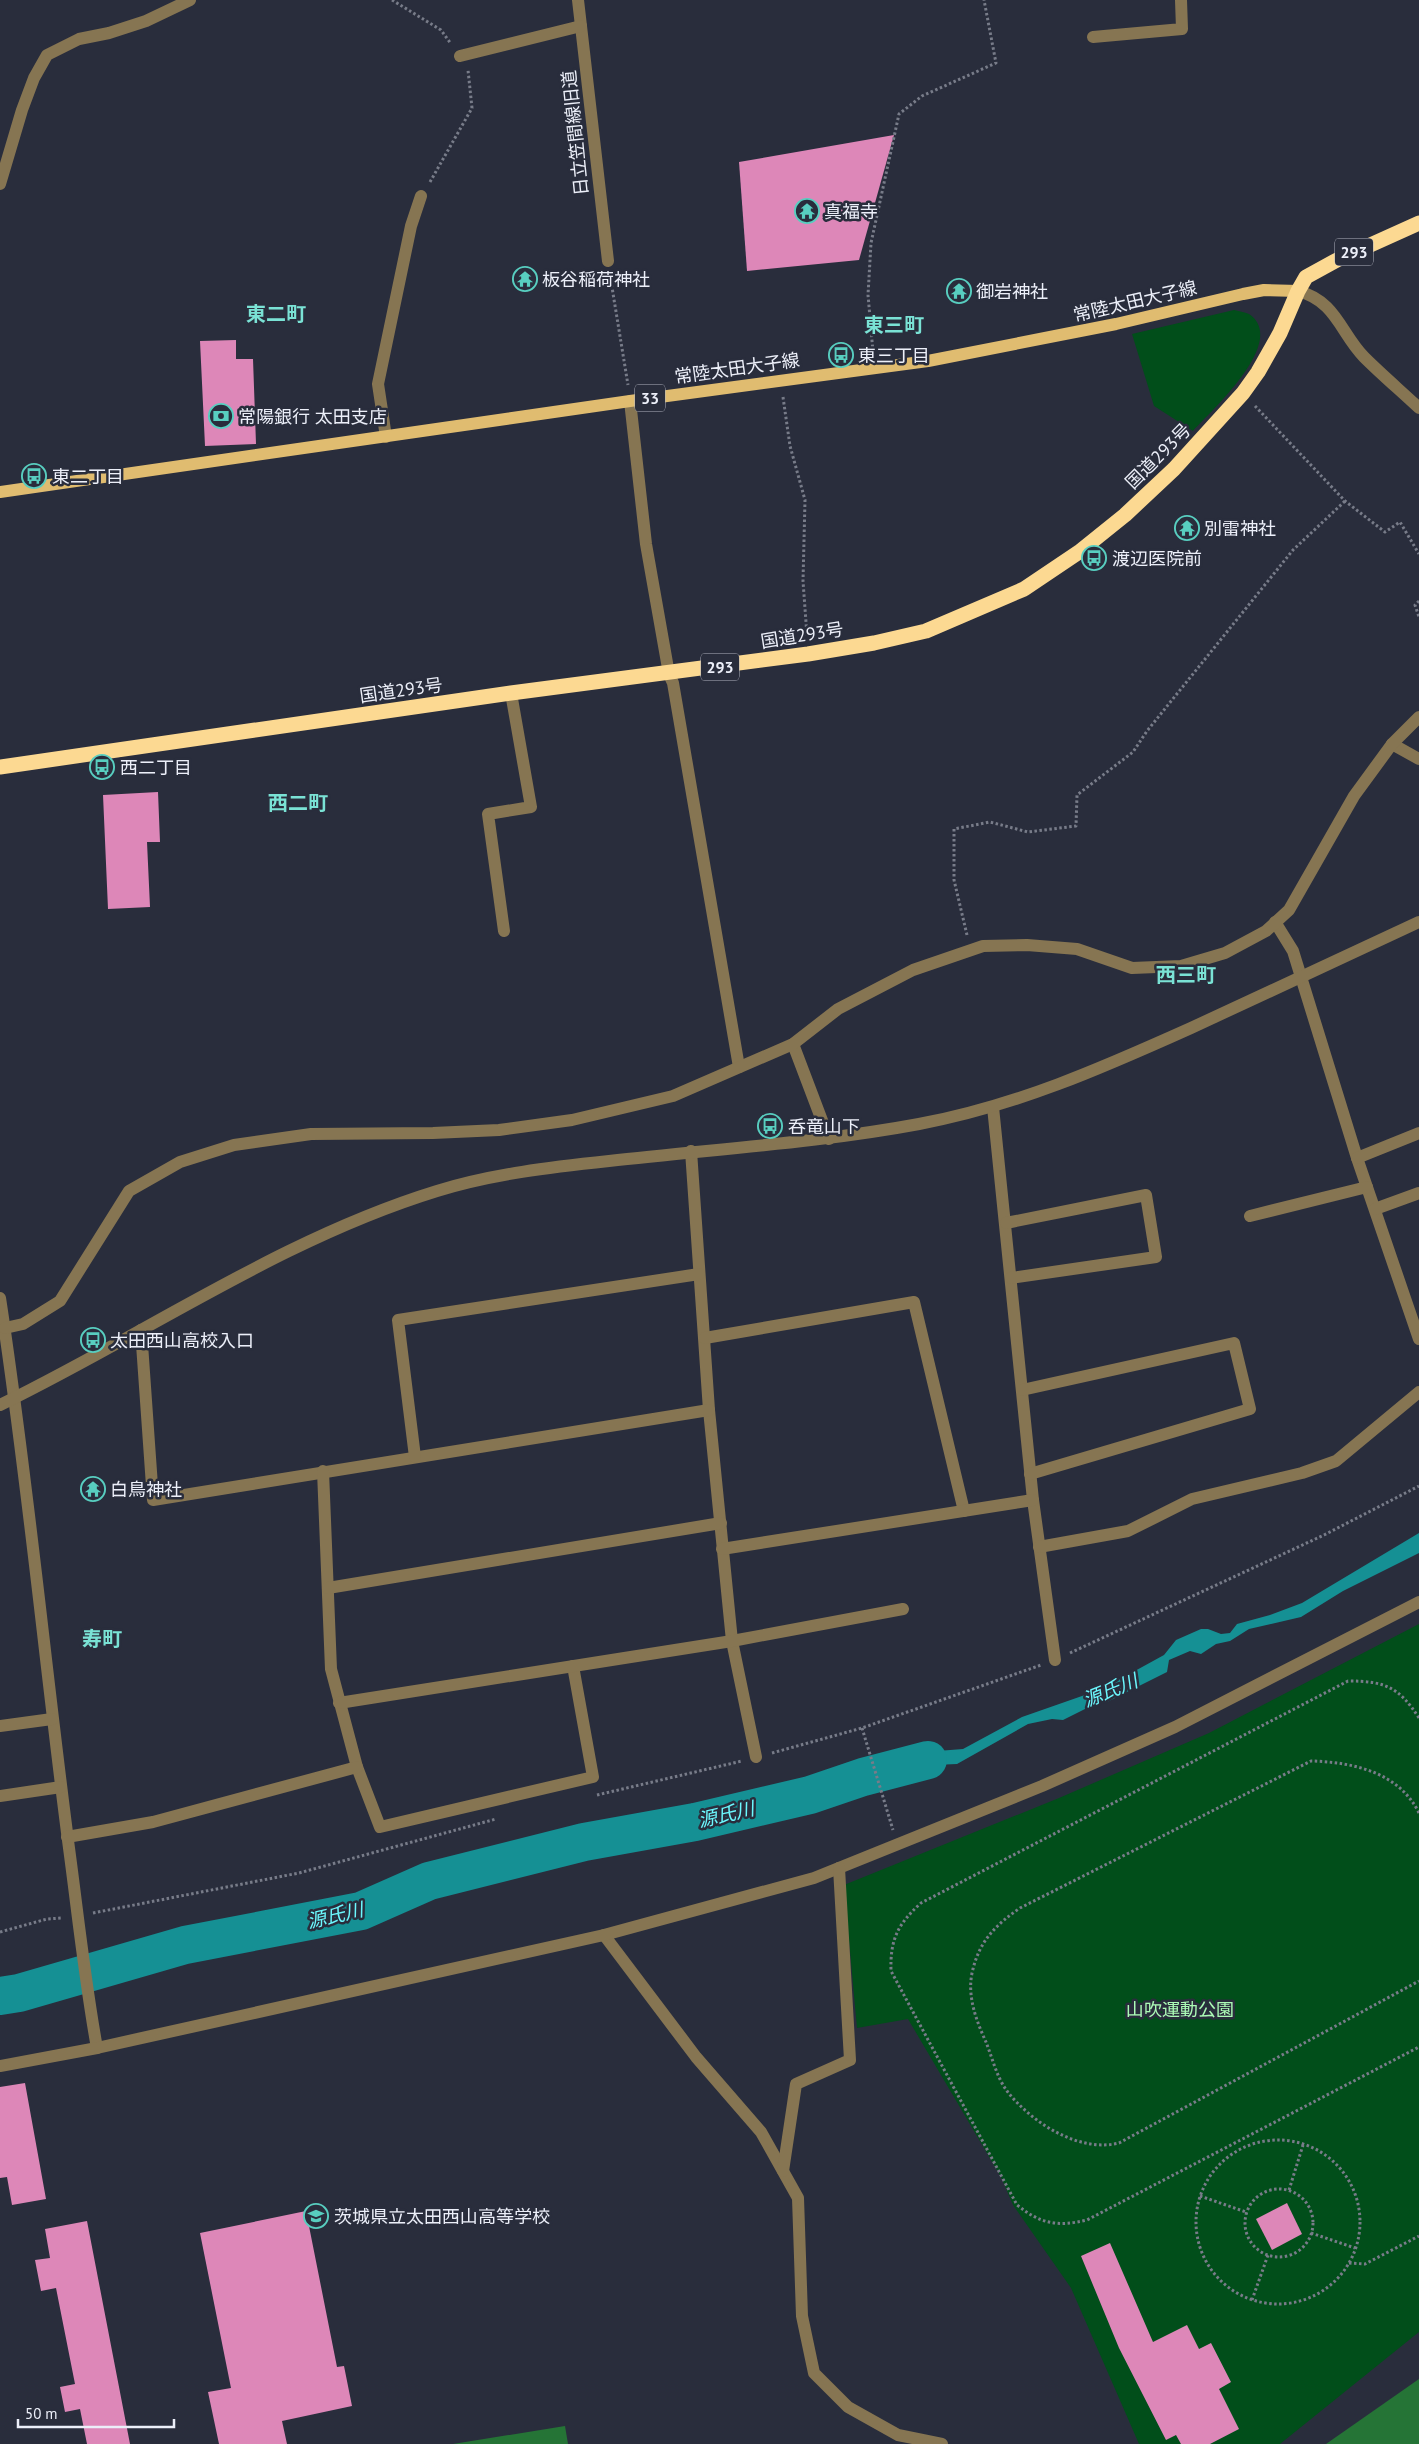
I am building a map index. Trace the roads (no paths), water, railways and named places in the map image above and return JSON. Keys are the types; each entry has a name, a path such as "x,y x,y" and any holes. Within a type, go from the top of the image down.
{"highway":[{"name":"国道293号","path":"0,767 510,693 669,674 808,654 874,643 926,631 1024,589 1079,552 1125,515 1174,468 1243,393 1258,372 1280,333 1306,277 1419,223"}],"main road":[{"name":"常陸太田大子線","path":"0,492 630,400 928,361 1116,324 1264,290 1298,291"}],"street":[{"path":"0,184 22,110 34,78 48,55 78,39 109,33 146,21 190,0"},
{"name":"日立笠間線旧道","path":"578,0 608,261"},
{"path":"1093,37 1182,29 1181,0"},
{"path":"460,56 581,26"},
{"path":"386,437 378,384 411,226 421,196"},
{"path":"1298,291 1313,295 1326,305 1363,356 1419,408"},
{"path":"630,400 646,544 669,674 675,693 739,1068"},
{"path":"504,931 488,814 531,807 510,693"},
{"path":"5,1328 23,1324 60,1301 129,1191 180,1162 234,1145 311,1134 471,1131 572,1120 673,1096 793,1044 846,1005 913,970 983,946 1027,945 1077,949 1132,968 1180,966 1225,953 1266,931 1288,910 1354,796 1392,744 1419,717"},
{"path":"1392,744 1419,759"},
{"path":"1275,922 1293,951 1357,1158 1419,1339"},
{"path":"0,1405 314,1238 391,1206 440,1190 494,1177 691,1151 829,1139 922,1123 993,1107 1092,1072 1302,978 1419,922"},
{"path":"793,1044 829,1139"},
{"path":"993,1107 1030,1474 1055,1660"},
{"path":"1357,1158 1419,1133"},
{"path":"691,1151 709,1410 722,1523 722,1549 732,1641 756,1757"},
{"path":"1250,1216 1367,1187"},
{"path":"1375,1209 1419,1193"},
{"path":"1006,1223 1146,1195 1156,1257 1011,1278"},
{"path":"415,1457 398,1320 700,1274"},
{"path":"0,1298 15,1398 67,1837 89,2002 98,2048"},
{"path":"705,1338 914,1302 964,1511"},
{"path":"141,1330 153,1500 709,1410"},
{"path":"1022,1390 1234,1344 1250,1409 1030,1474"},
{"path":"1039,1547 1128,1531 1192,1499 1302,1473 1336,1461 1419,1392"},
{"path":"323,1471 331,1669 357,1767 380,1827 593,1777 573,1666"},
{"path":"722,1549 1033,1500"},
{"path":"328,1588 722,1523"},
{"path":"0,2066 98,2048 604,1935 814,1878 1042,1786 1175,1727 1419,1602"},
{"path":"340,1703 732,1641 903,1609"},
{"path":"0,1726 52,1719"},
{"path":"67,1837 152,1822 357,1767"},
{"path":"0,1796 61,1787"},
{"path":"783,2171 796,2084 850,2060 839,1868"},
{"path":"604,1935 696,2058 761,2132 798,2198 802,2316 814,2373 848,2407 898,2435 942,2444"}],"water":[{"path":"1419,1533 1419,1553 1343,1591 1301,1617 1249,1629 1230,1641 1216,1644 1201,1654 1190,1651 1169,1660 1167,1672 1107,1702 1095,1704 1063,1720 1052,1719 1028,1724 957,1764 911,1766 881,1783 877,1767 884,1769 898,1765 912,1753 963,1749 1022,1717 1102,1689 1164,1655 1176,1640 1201,1629 1208,1629 1221,1634 1230,1633 1237,1624 1270,1615 1302,1603"}],"waterway":[{"name":"源氏川","path":"0,1996 19,1993 185,1945 361,1911 429,1881 584,1842 695,1822 810,1795 863,1777 928,1760"}],"place":[{"name":"真福寺","path":"807,211"},
{"name":"板谷稲荷神社","path":"525,279"},
{"name":"御岩神社","path":"959,291"},
{"name":"東三丁目","path":"841,355"},
{"name":"常陽銀行 太田支店","path":"221,416"},
{"name":"東二丁目","path":"34,476"},
{"name":"別雷神社","path":"1187,528"},
{"name":"渡辺医院前","path":"1094,558"},
{"name":"西二丁目","path":"102,767"},
{"name":"呑竜山下","path":"770,1126"},
{"name":"太田西山高校入口","path":"93,1340"},
{"name":"白鳥神社","path":"93,1489"},
{"name":"茨城県立太田西山高等学校","path":"316,2216"}],"district":[{"name":"東二町","path":"276,314"},
{"name":"東三町","path":"894,325"},
{"name":"西二町","path":"298,803"},
{"name":"西三町","path":"1186,975"},
{"name":"寿町","path":"102,1639"}],"park label":[{"name":"山吹運動公園","path":"1180,2009"}]}
